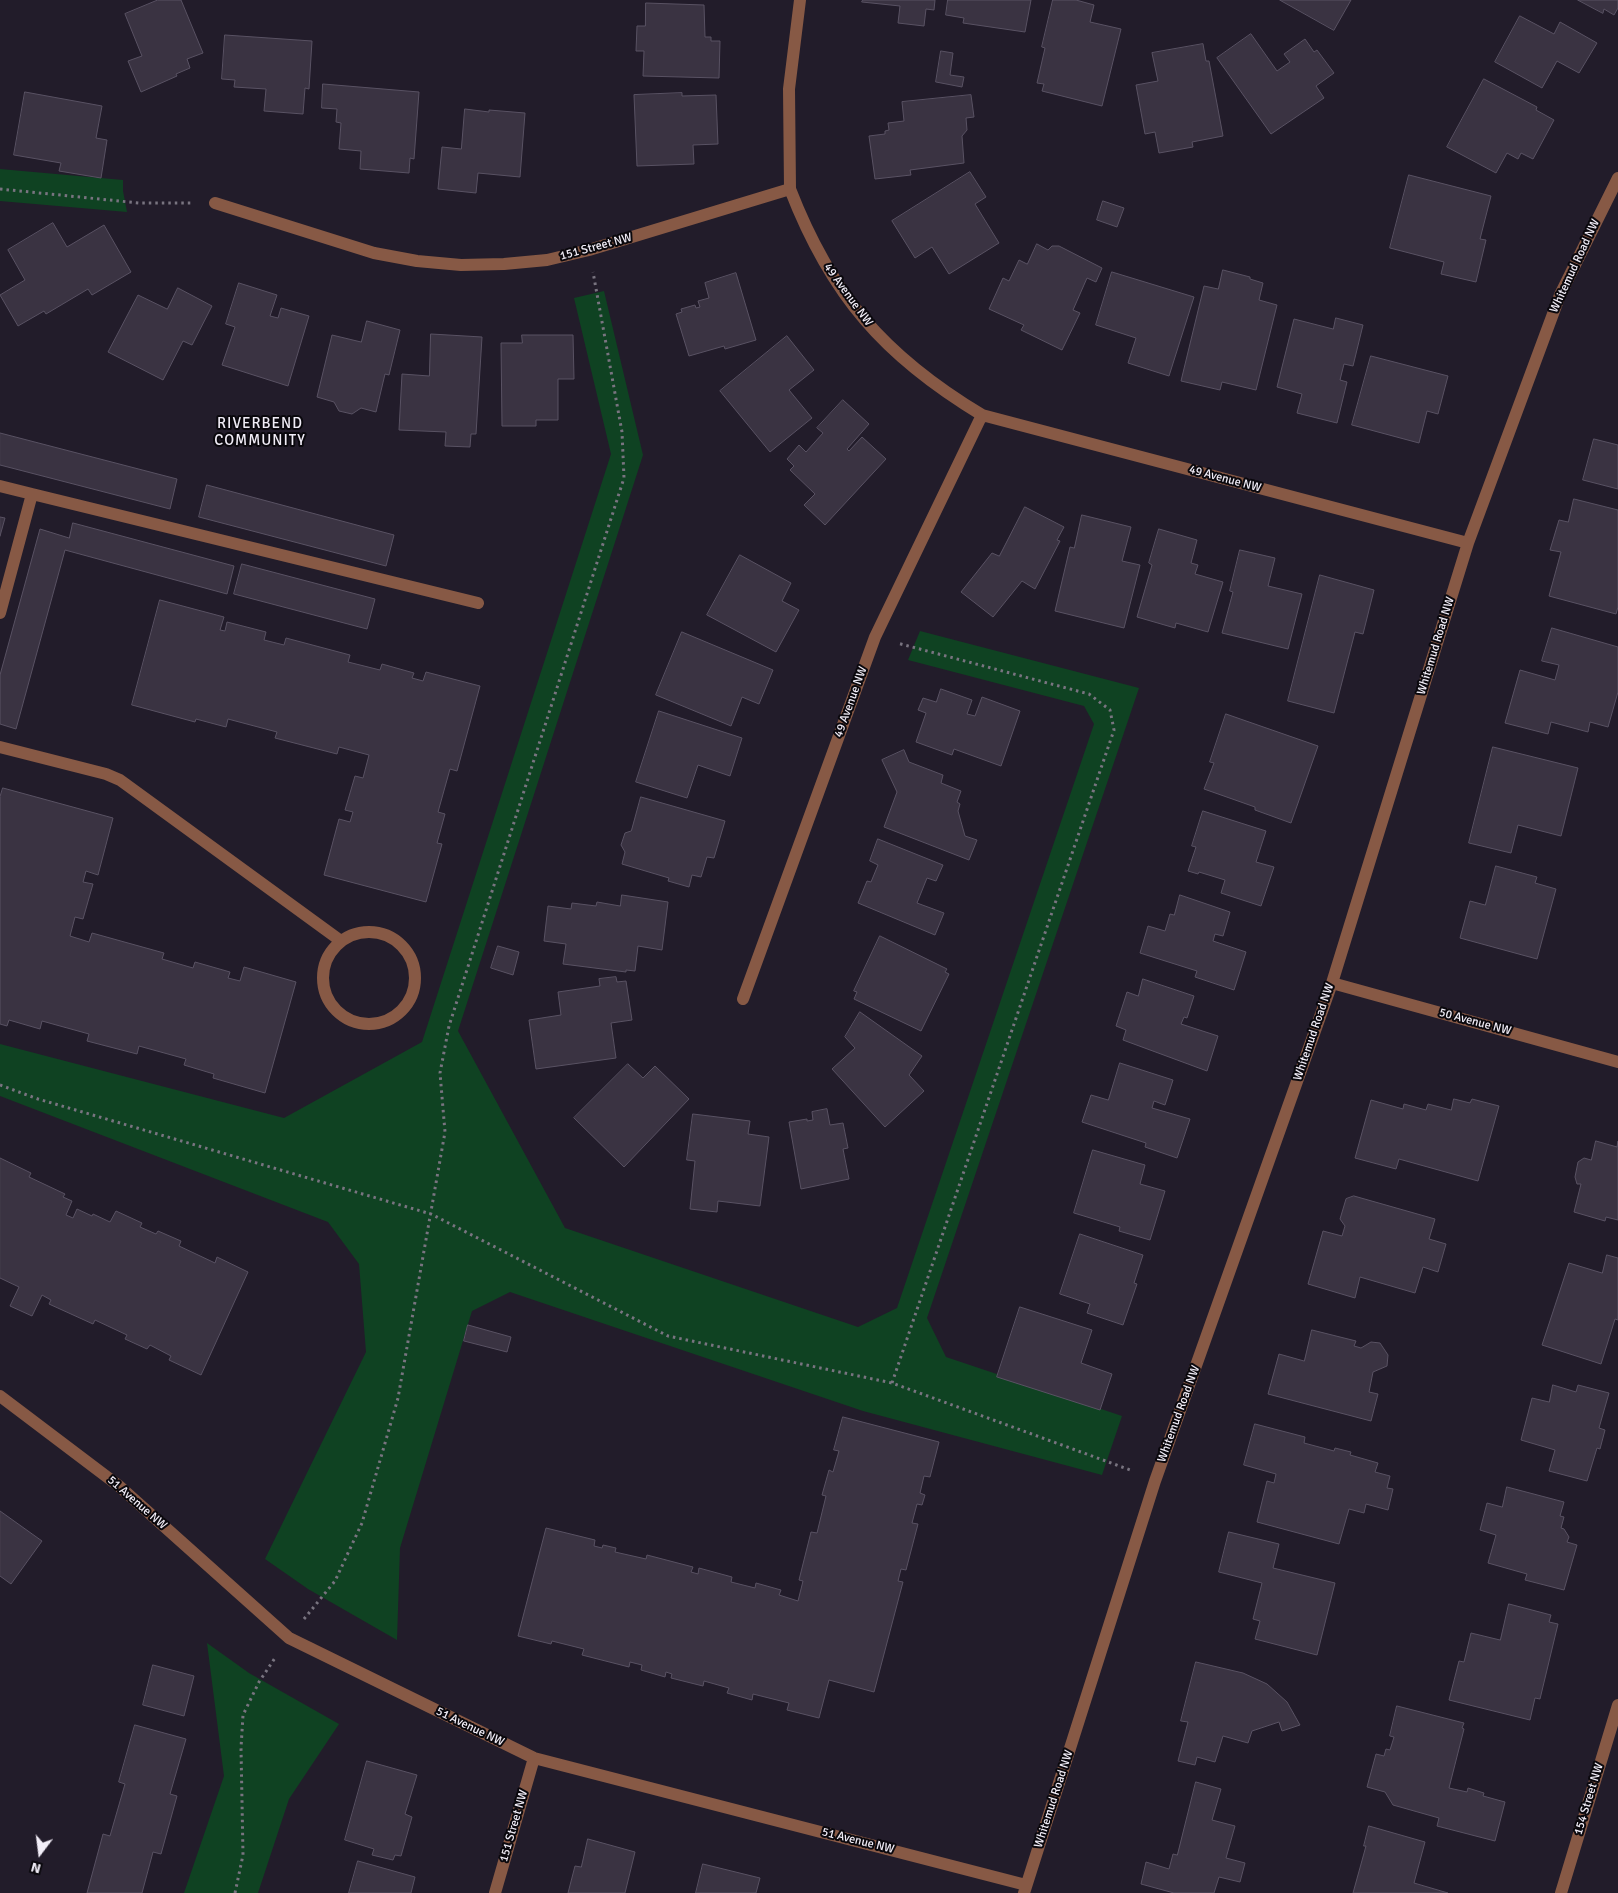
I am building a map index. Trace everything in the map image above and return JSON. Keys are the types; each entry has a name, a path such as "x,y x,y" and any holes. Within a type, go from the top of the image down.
{"street":[{"path":"790,189 789,89 800,0"},
{"name":"Whitemud Road NW","path":"1025,1889 1155,1481 1332,983 1468,543 1560,295 1618,178"},
{"name":"151 Street NW","path":"215,203 374,253 417,261 462,265 504,264 547,260 589,250 790,189"},
{"name":"49 Avenue NW","path":"790,189 802,222 818,253 836,283 857,312 884,342 914,369 947,394 982,415 1468,543"},
{"name":"49 Avenue NW","path":"742,999 875,637 982,415"},
{"path":"0,486 478,603"},
{"path":"0,613 32,494"},
{"path":"0,747 106,774 120,780 341,941"},
{"path":"370,932 385,935 398,942 408,954 414,968 415,983 411,998 402,1010 390,1020 375,1024 360,1024 346,1018 334,1009 326,996 322,981 324,966 330,952 341,941 355,934 370,932"},
{"name":"50 Avenue NW","path":"1332,983 1618,1062"},
{"name":"51 Avenue NW","path":"0,1396 119,1486 289,1638 534,1758 1025,1889"},
{"name":"154 Street NW","path":"1561,1893 1618,1706"},
{"name":"151 Street NW","path":"495,1893 534,1758"}],"path":[{"path":"0,189 139,203 215,203"},
{"path":"235,1893 243,1855 241,1748 243,1715 259,1682 289,1638 335,1581 362,1523 398,1398 432,1214 445,1132 440,1073 449,1026 624,478 622,432 589,250"},
{"path":"875,637 1089,694 1110,710 1114,730 892,1383"},
{"path":"0,1085 38,1099 432,1214 668,1336 892,1383 1115,1463 1155,1481"}],"green space":[{"path":"0,169 123,180 127,212 0,201"},
{"path":"604,291 643,455 458,1031 565,1228 858,1327 897,1308 1094,724 1084,706 908,660 920,631 1139,688 927,1318 946,1357 1122,1416 1102,1475 863,1411 510,1292 472,1311 400,1548 397,1640 308,1589 265,1559 366,1352 359,1264 328,1222 0,1096 0,1044 284,1118 422,1042 611,454 574,298"},
{"path":"207,1643 249,1673 339,1724 289,1799 258,1893 184,1893 224,1776"}],"building":[{"path":"158,0 181,0 203,53 187,59 190,68 141,92 128,61 142,56 125,14"},
{"path":"863,0 935,0 934,10 926,9 924,26 898,23 900,6 862,2"},
{"path":"948,0 1031,0 1025,32 963,23 964,18 946,15"},
{"path":"1053,0 1076,0 1094,5 1090,22 1121,29 1102,106 1042,91 1044,84 1037,83 1045,48 1042,47"},
{"path":"1280,0 1351,0 1334,30"},
{"path":"1578,0 1618,0 1618,8 1614,15 1604,9 1603,13"},
{"path":"646,3 704,5 705,37 711,37 711,41 720,41 719,78 643,76 644,51 636,51 637,26 645,26"},
{"path":"1520,16 1554,34 1560,22 1597,43 1579,73 1557,61 1542,88 1495,62"},
{"path":"1251,34 1277,71 1290,62 1284,54 1305,39 1314,52 1317,50 1334,73 1316,86 1324,98 1271,134 1217,58"},
{"path":"225,35 312,41 309,89 305,88 303,114 264,111 266,89 234,87 235,80 222,79"},
{"path":"1203,44 1206,61 1209,61 1223,136 1192,142 1193,147 1159,153 1155,132 1145,134 1136,85 1158,81 1152,53"},
{"path":"941,51 953,53 950,75 964,77 962,87 936,82"},
{"path":"1484,79 1537,107 1536,110 1554,120 1533,159 1521,153 1518,159 1507,153 1496,173 1447,147"},
{"path":"323,84 419,92 414,159 410,158 409,173 360,169 361,151 339,149 341,123 336,122 337,109 322,108"},
{"path":"25,92 102,106 96,138 107,140 101,178 59,171 61,163 14,155"},
{"path":"682,93 682,96 716,95 718,144 693,145 694,164 637,166 634,95"},
{"path":"971,95 974,117 966,118 967,130 962,136 964,163 910,170 911,175 875,179 869,136 885,134 885,131 889,130 888,123 904,121 902,102"},
{"path":"465,109 525,113 520,177 478,173 476,193 438,189 442,147 461,149"},
{"path":"970,172 986,197 975,204 999,243 949,274 932,247 915,258 892,221"},
{"path":"1409,175 1491,196 1480,239 1486,240 1476,282 1441,274 1444,262 1390,248"},
{"path":"1103,201 1124,208 1117,227 1097,220"},
{"path":"53,223 67,247 104,225 131,272 92,295 88,289 46,314 44,311 18,326 0,295 25,280 8,250"},
{"path":"1037,244 1048,250 1052,246 1059,246 1102,268 1096,282 1087,278 1073,310 1080,313 1062,350 1021,330 1024,325 989,309 1003,278 1009,281 1019,260 1027,264"},
{"path":"1223,270 1250,277 1250,279 1263,283 1259,300 1277,305 1256,390 1222,382 1220,390 1181,381 1204,286 1218,289"},
{"path":"1112,272 1194,297 1169,376 1128,363 1136,338 1096,325"},
{"path":"736,273 756,340 725,349 724,346 689,356 676,314 682,312 681,309 695,305 696,308 700,307 698,301 709,298 705,283"},
{"path":"239,283 277,295 270,316 278,318 281,308 309,316 288,386 222,365 235,327 226,324"},
{"path":"178,288 212,306 192,345 183,341 163,380 108,352 138,295 167,309"},
{"path":"1336,318 1363,325 1353,366 1344,364 1340,380 1347,382 1337,423 1297,413 1302,394 1277,387 1294,319 1333,329"},
{"path":"367,321 400,330 389,375 385,374 376,412 361,408 352,414 339,411 334,402 317,397 332,335 361,342"},
{"path":"431,334 482,337 476,434 471,434 470,447 445,446 446,432 399,430 402,374 429,376"},
{"path":"522,335 573,335 574,379 558,379 558,420 536,420 536,426 502,426 501,343 522,343"},
{"path":"787,336 814,370 789,390 812,418 770,452 720,391"},
{"path":"1371,356 1448,376 1438,414 1427,411 1419,443 1352,425"},
{"path":"843,400 869,424 847,449 849,451 862,437 886,459 825,525 804,505 815,494 790,470 794,466 787,459 799,445 806,452 823,433 817,428"},
{"path":"0,433 177,479 170,509 0,465"},
{"path":"1594,439 1618,445 1618,489 1583,480"},
{"path":"207,485 394,535 386,566 199,517"},
{"path":"1574,499 1618,510 1618,607 1616,614 1549,596 1561,552 1550,550 1559,520 1568,522"},
{"path":"1025,507 1064,527 1057,540 1060,541 1035,589 1022,581 993,617 961,592 992,553 999,556"},
{"path":"1082,515 1131,527 1122,561 1140,565 1124,628 1055,611 1070,547 1074,548"},
{"path":"0,517 5,518 0,536"},
{"path":"73,523 234,566 227,594 65,550 16,729 0,724 0,675 40,529 69,538"},
{"path":"1159,529 1197,540 1191,563 1198,565 1195,574 1223,582 1208,632 1176,623 1175,628 1137,617 1152,565 1149,563"},
{"path":"1240,550 1275,558 1268,586 1302,594 1288,649 1222,633 1233,592 1230,591"},
{"path":"740,555 791,583 782,601 799,610 776,652 707,615"},
{"path":"242,564 375,599 367,629 234,594"},
{"path":"1320,575 1374,590 1363,634 1355,632 1334,713 1288,701"},
{"path":"160,600 224,617 220,630 225,631 227,622 266,632 264,640 284,645 286,638 350,655 348,662 380,670 382,664 414,673 412,678 423,681 426,672 480,686 457,771 450,769 438,812 445,814 437,843 442,844 426,902 324,875 339,819 350,822 353,812 345,810 355,776 363,778 369,755 339,747 337,754 275,738 277,732 228,719 226,727 196,719 195,722 132,705"},
{"path":"1552,628 1618,647 1618,692 1608,727 1590,722 1588,732 1551,722 1548,734 1505,723 1520,670 1555,680 1559,665 1542,661"},
{"path":"682,632 773,670 759,704 742,697 731,726 656,695"},
{"path":"941,689 972,700 967,714 975,716 982,697 1020,711 1001,766 954,749 952,755 916,742 926,713 918,710 923,698 936,702"},
{"path":"659,711 742,738 730,776 698,765 687,798 636,782"},
{"path":"1226,714 1318,746 1291,823 1255,810 1255,807 1204,789 1214,763 1210,762"},
{"path":"1493,747 1578,768 1561,836 1518,825 1511,853 1469,843"},
{"path":"904,750 909,762 943,775 941,783 961,791 957,802 960,804 958,811 965,836 977,840 969,860 884,827 897,792 882,760"},
{"path":"3,788 113,818 98,875 86,871 83,882 93,884 83,919 75,917 70,936 89,942 92,933 164,953 162,959 193,968 195,962 230,972 228,978 240,981 244,967 296,982 265,1093 213,1078 214,1074 184,1065 186,1059 139,1046 137,1054 87,1041 89,1034 42,1021 40,1029 9,1020 7,1026 0,1024 0,797"},
{"path":"641,797 725,821 714,858 707,857 701,877 692,875 689,887 668,881 669,878 622,864 625,852 621,845 625,833 631,831"},
{"path":"1203,811 1266,831 1256,862 1274,867 1261,906 1221,893 1225,880 1199,872 1198,874 1188,871 1196,847 1192,846"},
{"path":"878,839 943,865 936,881 927,878 917,903 944,913 935,935 858,903 867,881 871,882 878,865 870,861"},
{"path":"1496,866 1537,877 1535,883 1556,889 1537,959 1460,938 1470,901 1485,905"},
{"path":"622,895 668,902 662,950 638,946 635,971 626,970 626,972 563,964 566,944 544,941 548,906 571,909 572,903 596,906 597,902 620,906"},
{"path":"1180,895 1230,912 1223,936 1215,934 1213,941 1246,952 1234,990 1195,977 1197,971 1140,953 1148,926 1165,931 1170,914 1174,915"},
{"path":"880,936 947,969 945,972 949,974 921,1031 854,999 857,992 854,991"},
{"path":"498,946 519,952 513,975 491,968"},
{"path":"616,977 617,982 626,981 632,1020 611,1023 616,1058 536,1069 529,1020 561,1015 558,992 600,986 599,979"},
{"path":"1143,979 1194,996 1187,1018 1184,1017 1181,1024 1218,1036 1207,1071 1123,1040 1126,1030 1116,1026 1127,992 1138,996"},
{"path":"860,1012 922,1056 909,1075 924,1091 885,1127 832,1069 855,1048 845,1037"},
{"path":"1120,1063 1173,1080 1165,1105 1154,1101 1152,1108 1190,1119 1177,1158 1145,1147 1146,1143 1082,1122 1091,1095 1108,1100"},
{"path":"628,1064 643,1078 655,1066 689,1099 624,1167 574,1118"},
{"path":"1454,1099 1470,1103 1472,1099 1499,1106 1478,1181 1399,1159 1396,1169 1355,1158 1371,1100 1403,1109 1404,1104 1426,1110 1428,1104 1451,1110"},
{"path":"827,1109 830,1125 843,1123 848,1148 843,1149 849,1179 801,1189 789,1122 813,1120 812,1112"},
{"path":"693,1114 750,1121 748,1134 769,1137 760,1206 718,1201 717,1212 690,1209 695,1161 687,1160"},
{"path":"1596,1141 1617,1147 1618,1141 1618,1220 1606,1217 1605,1221 1574,1212 1581,1184 1577,1184 1575,1177 1578,1162 1584,1158 1591,1160"},
{"path":"1093,1150 1145,1165 1140,1184 1165,1191 1150,1240 1119,1231 1120,1227 1074,1213"},
{"path":"0,1158 31,1173 29,1177 65,1194 63,1197 72,1201 66,1215 73,1218 77,1209 110,1222 116,1211 142,1223 140,1227 156,1234 158,1231 181,1241 179,1246 215,1263 217,1257 248,1272 201,1375 169,1360 171,1356 150,1345 147,1349 125,1339 127,1335 95,1320 93,1324 49,1304 51,1300 42,1295 32,1316 10,1306 19,1287 0,1278"},
{"path":"1354,1196 1435,1219 1429,1239 1446,1244 1438,1272 1423,1267 1415,1293 1360,1277 1355,1298 1308,1284 1323,1231 1342,1236 1345,1226 1340,1219 1346,1199"},
{"path":"1080,1234 1143,1255 1134,1283 1137,1284 1123,1325 1087,1313 1090,1304 1060,1294"},
{"path":"1607,1255 1618,1258 1618,1320 1615,1319 1601,1364 1542,1345 1569,1263 1602,1273"},
{"path":"1020,1307 1092,1330 1081,1363 1112,1374 1100,1410 997,1377"},
{"path":"468,1325 511,1337 507,1352 464,1341"},
{"path":"1312,1330 1356,1341 1354,1346 1361,1348 1371,1342 1380,1343 1388,1355 1387,1366 1373,1372 1369,1392 1378,1394 1371,1421 1268,1394 1279,1354 1304,1361"},
{"path":"1553,1385 1576,1392 1578,1385 1609,1393 1599,1428 1605,1430 1600,1449 1597,1448 1587,1481 1549,1471 1555,1450 1521,1440 1532,1398 1549,1402"},
{"path":"843,1417 939,1442 930,1477 924,1476 920,1493 925,1495 922,1505 917,1504 912,1523 918,1524 906,1570 901,1569 898,1581 903,1582 874,1692 829,1680 819,1718 787,1710 789,1703 753,1694 752,1700 727,1693 729,1688 704,1681 703,1686 671,1678 672,1674 666,1672 665,1677 641,1670 642,1665 630,1662 629,1667 582,1655 584,1649 552,1641 551,1644 518,1636 546,1528 595,1540 594,1546 602,1548 603,1545 616,1548 615,1552 646,1559 647,1555 693,1567 691,1572 698,1574 699,1568 732,1577 731,1582 755,1588 756,1583 781,1590 779,1595 798,1601 803,1581 799,1580 811,1532 817,1533 826,1496 822,1495 829,1470 833,1472 839,1451 834,1450"},
{"path":"1255,1424 1305,1437 1304,1443 1334,1451 1335,1448 1351,1452 1350,1455 1378,1463 1375,1472 1390,1476 1387,1488 1393,1489 1388,1510 1366,1504 1364,1513 1349,1509 1339,1544 1257,1522 1267,1481 1274,1483 1276,1474 1244,1465"},
{"path":"1507,1487 1564,1502 1560,1516 1564,1517 1561,1528 1564,1529 1569,1537 1567,1542 1577,1545 1564,1590 1525,1580 1527,1574 1488,1563 1496,1535 1480,1530 1487,1503 1502,1507"},
{"path":"0,1511 42,1541 11,1584 0,1576"},
{"path":"1229,1532 1279,1544 1273,1568 1335,1583 1317,1655 1255,1639 1260,1621 1253,1619 1262,1583 1219,1572"},
{"path":"1509,1604 1551,1615 1549,1622 1558,1624 1540,1699 1535,1698 1530,1720 1449,1700 1459,1661 1464,1662 1471,1633 1500,1640"},
{"path":"1196,1662 1243,1673 1267,1684 1287,1702 1300,1725 1282,1731 1279,1722 1252,1731 1248,1743 1223,1736 1215,1762 1197,1757 1195,1765 1178,1761 1188,1722 1181,1721"},
{"path":"153,1665 194,1676 184,1716 143,1705"},
{"path":"1397,1706 1464,1723 1449,1788 1467,1792 1468,1788 1484,1793 1483,1796 1505,1802 1495,1841 1437,1826 1439,1818 1393,1805 1385,1792 1367,1787 1376,1754 1384,1756 1386,1749 1390,1750 1394,1737 1390,1736"},
{"path":"135,1725 186,1739 170,1794 177,1796 161,1854 153,1852 142,1893 87,1893 103,1834 110,1836 125,1784 119,1782"},
{"path":"367,1761 417,1775 405,1814 412,1817 401,1856 395,1855 393,1860 372,1855 374,1849 345,1840"},
{"path":"1196,1782 1221,1789 1212,1820 1235,1826 1226,1858 1245,1863 1240,1882 1219,1877 1214,1893 1174,1893 1141,1884 1146,1862 1169,1869 1173,1854 1177,1855"},
{"path":"1369,1826 1425,1842 1414,1883 1448,1893 1353,1893 1366,1846 1364,1846"},
{"path":"588,1839 635,1852 625,1893 568,1893 575,1866 581,1867"},
{"path":"358,1861 415,1877 411,1893 349,1893"},
{"path":"703,1864 760,1878 756,1893 696,1893"}],"district":[{"name":"RIVERBEND COMMUNITY","path":"260,432"}]}
